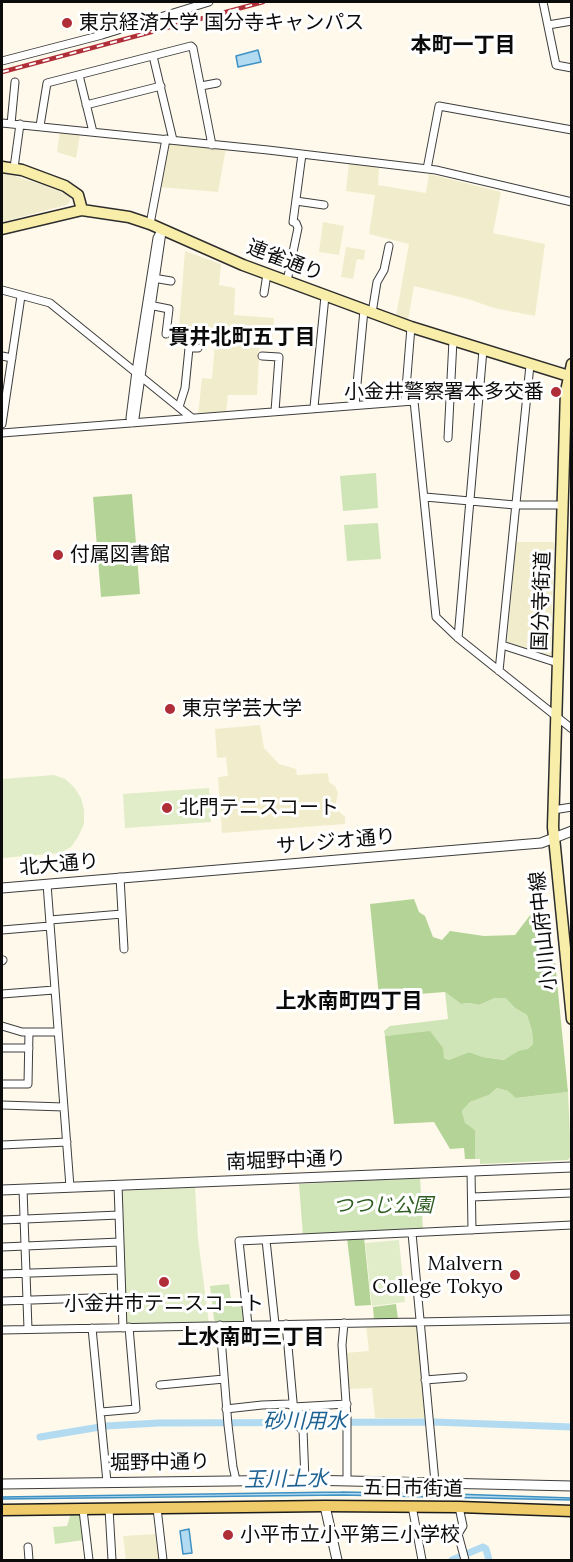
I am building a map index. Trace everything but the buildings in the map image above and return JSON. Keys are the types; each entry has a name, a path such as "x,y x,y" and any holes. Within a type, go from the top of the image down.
{"main road":[{"path":"2,167 14,168 47,178 70,189 80,198 82,210 2,229"},
{"name":"連雀通り","path":"82,210 110,213 150,224 223,257 368,312 570,377"},
{"name":"国分寺街道","path":"553,839 562,506 568,464 566,391 572,364"},
{"name":"小川山府中線","path":"553,839 572,1019"},
{"name":"五日市街道","path":"2,1510 412,1506 572,1511"}],"street":[{"path":"2,61 102,35 210,2"},
{"path":"543,2 556,65 572,68"},
{"path":"548,25 572,21"},
{"path":"40,126 47,83 191,46 212,145"},
{"path":"150,224 170,140 161,86 153,56"},
{"path":"79,75 93,132"},
{"path":"11,124 15,82"},
{"path":"201,86 217,83"},
{"path":"86,105 161,86"},
{"path":"427,169 439,106 572,130"},
{"path":"2,123 427,169 572,202"},
{"path":"14,168 20,124"},
{"path":"287,281 298,228 293,222 302,154"},
{"path":"296,201 324,205"},
{"path":"132,423 135,418 138,373 162,229"},
{"path":"355,405 368,312 377,282 384,270 389,246"},
{"path":"264,293 267,274"},
{"path":"153,278 171,281"},
{"path":"2,290 50,303 192,418"},
{"path":"2,424 21,296"},
{"path":"314,407 325,296"},
{"path":"149,305 169,309 166,334"},
{"path":"405,401 411,327"},
{"path":"448,438 453,340"},
{"path":"179,407 185,388 189,348 198,348"},
{"path":"458,638 483,350"},
{"path":"2,356 12,358"},
{"path":"262,356 279,357 275,411"},
{"path":"499,671 530,365"},
{"path":"2,433 414,401 436,617 458,638 572,729"},
{"path":"425,497 515,505 562,506"},
{"path":"502,645 558,663"},
{"path":"553,810 572,807"},
{"name":"サレジオ通り","path":"120,878 542,843 572,831"},
{"path":"120,878 124,949"},
{"name":"北大通り","path":"2,888 120,878"},
{"path":"47,884 70,1187"},
{"path":"2,930 122,914"},
{"path":"2,994 54,990"},
{"path":"2,1026 22,1032 57,1032"},
{"path":"2,1084 28,1084 29,1032"},
{"path":"2,1048 29,1048"},
{"path":"2,1105 64,1107"},
{"path":"2,1145 67,1142"},
{"name":"南堀野中通り","path":"2,1190 572,1167"},
{"path":"471,1171 472,1230"},
{"path":"101,1412 136,1408 122,1297 118,1185"},
{"path":"23,1189 27,1329"},
{"path":"472,1197 572,1193"},
{"path":"2,1220 119,1215"},
{"path":"248,1325 239,1241 572,1226"},
{"path":"412,1233 435,1482"},
{"path":"266,1240 275,1324"},
{"path":"2,1247 120,1242"},
{"path":"2,1274 121,1270"},
{"path":"2,1302 122,1297"},
{"path":"2,1330 572,1319"},
{"path":"344,1323 342,1345 347,1404 347,1480"},
{"path":"286,1324 295,1421 303,1430 305,1480"},
{"path":"220,1325 226,1409 232,1467 236,1480"},
{"path":"92,1328 107,1482"},
{"path":"425,1380 463,1377"},
{"path":"160,1385 224,1379"},
{"path":"226,1409 262,1405 289,1404 293,1407 347,1404"},
{"name":"堀野中通り","path":"2,1484 347,1480 572,1486"},
{"path":"325,1506 337,1560"},
{"path":"412,1506 422,1560"},
{"path":"459,1507 463,1526 459,1534 465,1558"},
{"path":"158,1508 163,1560"},
{"path":"109,1509 112,1560"},
{"path":"83,1510 89,1560"},
{"path":"28,1547 29,1560"}],"shaded area":[{"path":"60,131 79,133 76,158 57,152"},
{"path":"168,142 226,148 218,192 159,187"},
{"path":"349,163 379,166 378,185 426,193 429,174 501,192 493,233 545,244 535,316 494,308 414,286 408,320 396,316 409,244 369,234 375,195 346,191"},
{"path":"2,174 66,194 70,202 2,222"},
{"path":"323,222 344,226 339,255 319,252"},
{"path":"346,247 365,250 364,260 357,259 353,279 341,277"},
{"path":"185,251 221,264 219,285 235,288 234,315 274,318 272,340 260,339 257,395 228,395 226,413 198,415 202,378 212,379 216,331 179,326"},
{"path":"516,542 554,542 551,657 507,642"},
{"path":"260,725 264,748 279,764 296,769 297,775 328,773 329,782 335,786 338,793 335,808 345,817 345,824 222,833 218,777 228,776 226,757 217,758 215,729"},
{"path":"414,1325 417,1328 425,1418 375,1418 372,1388 349,1389 345,1353 369,1351 366,1326"},
{"path":"157,1534 160,1560 126,1560 123,1536"}],"green space":[{"path":"376,473 378,508 343,511 340,476"},
{"path":"132,494 140,594 101,597 93,497"},
{"path":"378,523 381,559 347,561 344,525"},
{"path":"54,775 65,779 81,798 84,824 78,837 71,847 60,853 2,858 2,779"},
{"name":"北門テニスコート","path":"209,788 211,822 125,828 123,794"},
{"path":"414,899 419,912 425,916 433,937 442,940 450,931 484,936 515,935 531,914 550,911 568,1092 516,1098 508,1091 497,1088 489,1095 470,1102 462,1111 465,1123 475,1130 475,1159 465,1159 464,1148 450,1149 434,1122 394,1124 385,1036 430,1031 443,1048 444,1058 449,1060 469,1052 504,1060 518,1051 528,1049 533,1044 532,1031 527,1015 515,1008 506,998 495,998 479,1005 461,1004 445,992 379,997 370,904"},
{"path":"445,992 461,1004 479,1005 495,998 507,998 515,1008 527,1015 533,1044 528,1050 518,1051 505,1060 483,1057 469,1052 449,1060 444,1058 430,1032 385,1036 384,1031 390,1026 448,1019"},
{"path":"497,1088 508,1091 517,1098 568,1092 571,1156 568,1160 480,1164 480,1159 475,1159 475,1130 465,1124 462,1111 470,1102 489,1095"},
{"name":"つつじ公園","path":"420,1178 423,1230 303,1236 299,1184"},
{"name":"小金井市テニスコート","path":"195,1187 198,1239 209,1324 126,1326 121,1191"},
{"path":"364,1237 371,1305 355,1306 347,1238"},
{"path":"399,1240 405,1302 372,1306 365,1243"},
{"path":"229,1284 232,1307 243,1306 245,1320 217,1323 214,1320 210,1286"},
{"path":"396,1304 398,1319 374,1320 373,1307"},
{"path":"71,1513 82,1517 84,1540 55,1544 53,1527 67,1526"}],"water":[{"path":"258,50 261,62 238,67 236,56"},
{"path":"341,1492 571,1498 572,1500 342,1495 2,1499 2,1497"},
{"path":"189,1529 192,1553 183,1554 180,1531"}],"waterway":[{"name":"砂川用水","path":"40,1437 106,1426 159,1423 433,1422 572,1427"},
{"path":"452,1560 483,1547 486,1549 489,1560"}],"railway":[{"path":"2,72 263,2"}],"place":[{"name":"東京経済大学 国分寺キャンパス","path":"67,23"},
{"name":"小金井警察署本多交番","path":"556,392"},
{"name":"付属図書館","path":"58,555"},
{"name":"東京学芸大学","path":"170,709"},
{"name":"北門テニスコート","path":"167,808"},
{"name":"Malvern College Tokyo","path":"515,1275"},
{"name":"小金井市テニスコート","path":"164,1282"},
{"name":"小平市立小平第三小学校","path":"228,1535"}],"district":[{"name":"本町一丁目","path":"463,46"},
{"name":"貫井北町五丁目","path":"242,338"},
{"name":"上水南町四丁目","path":"349,1002"},
{"name":"上水南町三丁目","path":"251,1338"}],"water label":[{"name":"玉川上水","path":"286,1480"}]}
